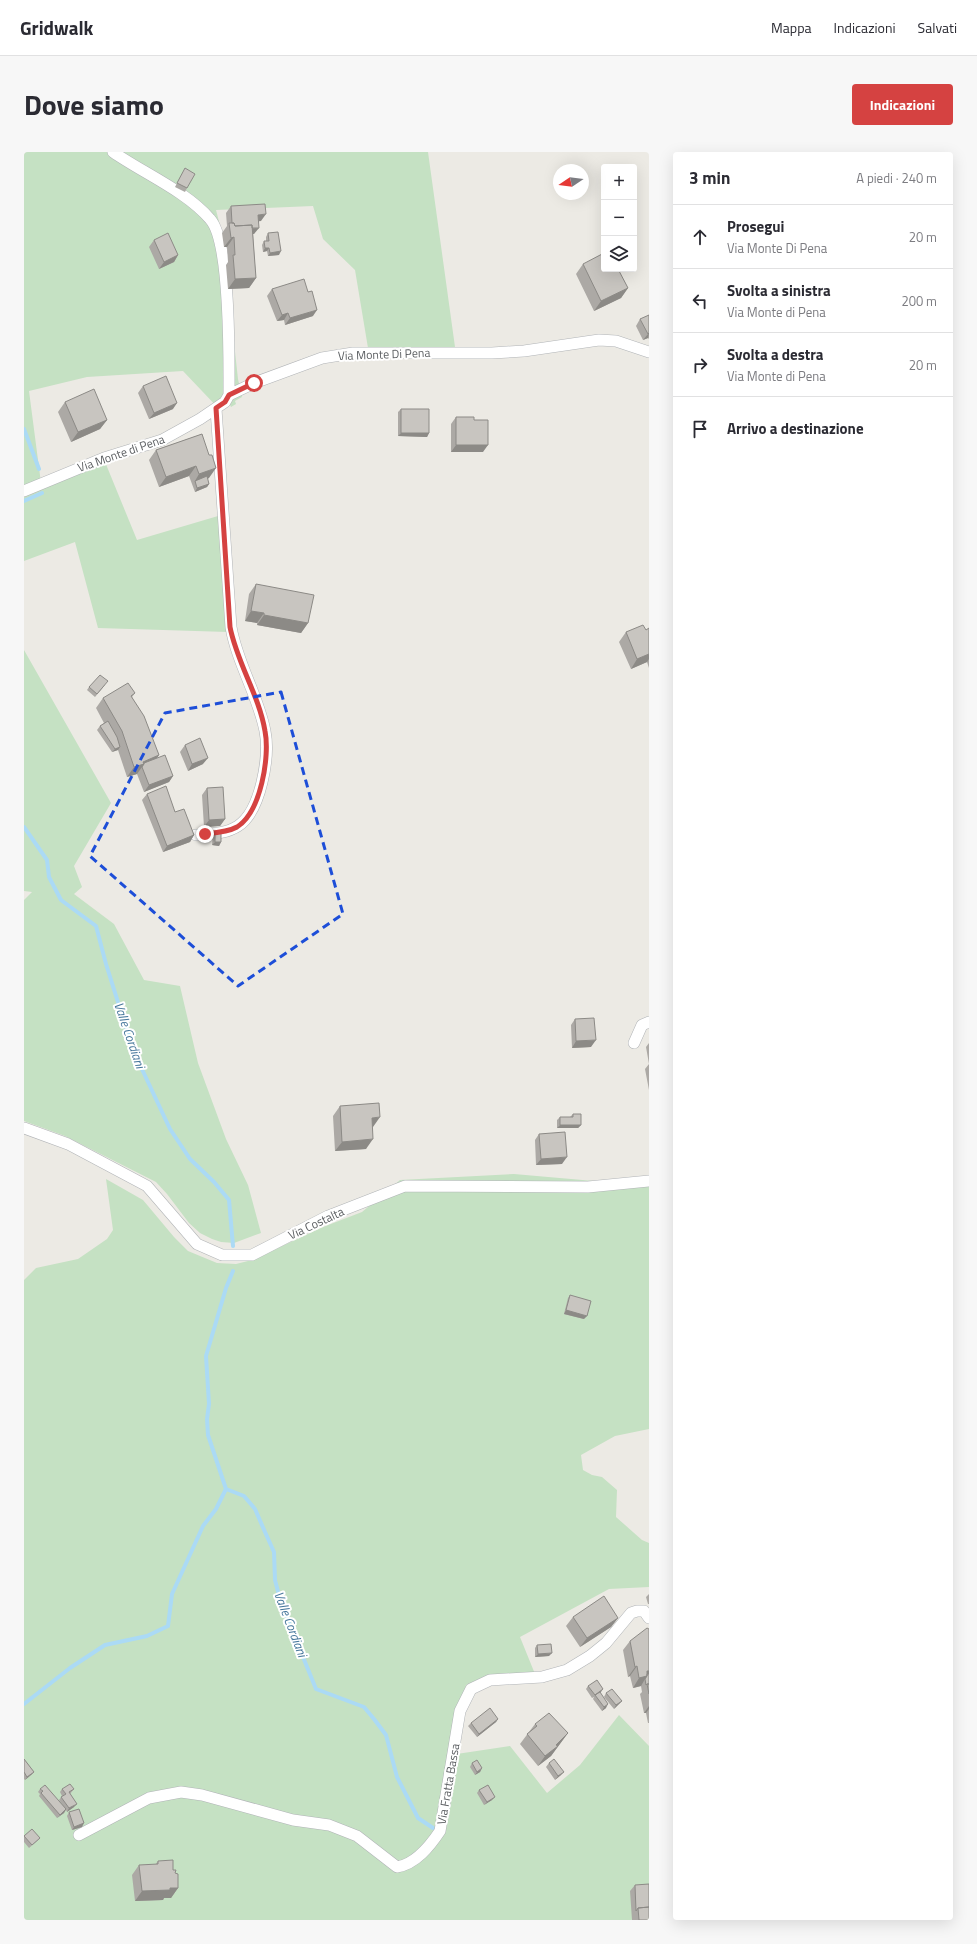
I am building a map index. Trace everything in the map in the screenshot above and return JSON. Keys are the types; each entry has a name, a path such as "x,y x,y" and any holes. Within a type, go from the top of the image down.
{"street":[{"path":"113,152 136,168 182,195 200,208 212,220 223,256 227,318 229,395"},
{"name":"Via Monte Di Pena","path":"229,395 254,383 322,358 353,353 492,353 524,351 599,340 616,341 649,352"},
{"name":"Via Monte di Pena","path":"24,492 97,461 162,440 225,402 229,395"},
{"path":"196,835 226,831 238,826 246,818 260,792 266,751 265,731 262,718 234,646 230,627 216,408"},
{"path":"634,1043 642,1025 649,1022"},
{"name":"Via Costalta","path":"24,1128 68,1144 147,1186 197,1244 222,1255 252,1255 328,1216 405,1186 588,1187 649,1181"},
{"name":"Via Fratta Bassa","path":"79,1835 149,1798 181,1792 202,1795 293,1820 328,1826 357,1836 397,1867 406,1865 429,1847 440,1831 460,1711 470,1689 490,1680 542,1677 567,1670 590,1656 606,1643 631,1613 637,1610 644,1611 649,1618"}],"highlighted area":[{"path":"281,692 343,914 238,986 90,856 165,713"}],"green space":[{"path":"24,152 428,152 455,347 368,348 355,270 323,239 313,206 216,210 222,233 238,379 242,397 235,401 236,404 231,407 230,405 221,411 183,371 87,377 29,391 41,483 103,457 137,540 218,516 228,632 98,628 75,542 24,561"},
{"path":"24,650 111,803 74,866 82,887 74,894 114,924 144,980 180,986 198,1063 226,1139 248,1185 261,1233 234,1243 221,1242 212,1239 200,1233 189,1223 156,1182 65,1136 24,1121 24,900 32,892 24,891"},
{"path":"514,1174 628,1184 649,1181 649,1429 615,1436 581,1455 583,1470 592,1475 602,1477 617,1490 616,1517 642,1540 649,1543 649,1587 609,1589 520,1637 535,1674 499,1675 466,1685 450,1755 510,1746 547,1793 580,1765 619,1715 649,1746 649,1920 24,1920 24,1280 36,1268 78,1259 107,1239 113,1230 106,1179 143,1200 174,1237 188,1251 217,1263 236,1264 252,1260 323,1227 362,1212 400,1180"}],"building":[{"path":"185,168 195,174 187,188 177,183"},
{"path":"265,204 266,214 258,215 259,228 252,228 252,225 235,226 234,223 232,223 231,206"},
{"path":"229,223 234,223 235,226 252,225 256,278 235,279 233,255 235,255 234,237 231,238"},
{"path":"278,232 281,251 270,253 269,248 265,248 264,241 269,241 268,233"},
{"path":"168,233 178,255 164,262 154,240"},
{"path":"601,255 601,272 620,272 628,288 601,301 583,264"},
{"path":"304,279 308,292 312,291 317,310 290,318 288,313 282,315 272,289"},
{"path":"649,315 649,333 648,334 640,319"},
{"path":"166,376 177,403 154,413 143,386"},
{"path":"94,389 107,420 78,432 65,402"},
{"path":"401,409 429,409 429,433 401,433"},
{"path":"456,417 474,417 474,420 488,420 488,445 456,445"},
{"path":"202,434 209,455 212,455 216,468 199,474 196,466 166,477 156,450"},
{"path":"207,476 209,484 197,488 195,481"},
{"path":"256,584 314,595 308,623 264,615 264,613 251,611"},
{"path":"643,625 646,630 649,628 649,654 637,659 626,632"},
{"path":"100,675 108,681 97,694 89,687"},
{"path":"128,683 135,693 131,696 144,716 159,755 143,762 144,764 134,767 122,731 103,698"},
{"path":"108,721 117,737 120,747 115,749 100,726"},
{"path":"200,738 208,758 192,764 185,745"},
{"path":"165,755 173,776 149,785 142,767 144,763"},
{"path":"166,786 175,812 184,809 194,835 167,846 147,794"},
{"path":"223,787 225,819 209,820 207,788"},
{"path":"215,832 221,833 221,842 215,842"},
{"path":"594,1018 596,1040 576,1041 575,1019"},
{"path":"379,1103 380,1117 372,1118 373,1139 342,1142 340,1106"},
{"path":"573,1114 581,1114 581,1125 560,1125 560,1117 573,1117"},
{"path":"565,1132 567,1157 541,1159 539,1134"},
{"path":"570,1295 591,1301 587,1316 566,1310"},
{"path":"604,1596 618,1618 587,1638 573,1617"},
{"path":"647,1628 649,1629 649,1671 647,1671 647,1676 639,1678 637,1666 635,1667 630,1641"},
{"path":"551,1644 552,1653 538,1654 537,1645"},
{"path":"647,1674 649,1674 649,1684 646,1685 645,1679"},
{"path":"597,1680 603,1689 595,1695 588,1686"},
{"path":"612,1689 622,1701 616,1705 606,1693"},
{"path":"600,1692 608,1704 604,1707 595,1695"},
{"path":"490,1708 498,1719 479,1734 471,1723"},
{"path":"549,1713 568,1733 556,1745 558,1746 545,1756 527,1734 537,1726 535,1724"},
{"path":"24,1759 34,1772 27,1777 24,1772"},
{"path":"554,1759 564,1772 558,1776 549,1763"},
{"path":"477,1760 482,1768 477,1772 472,1763"},
{"path":"70,1784 74,1789 69,1792 77,1804 69,1808 61,1797 66,1794 62,1789"},
{"path":"45,1785 66,1809 60,1815 41,1793 43,1791 40,1789"},
{"path":"488,1785 495,1797 487,1802 479,1790"},
{"path":"79,1809 84,1823 74,1827 69,1812"},
{"path":"32,1829 40,1838 32,1845 24,1836"},
{"path":"173,1860 173,1870 176,1870 175,1873 178,1874 178,1888 170,1888 170,1890 142,1891 139,1865 158,1864 158,1861"},
{"path":"649,1884 649,1907 638,1908 636,1911 635,1885"},
{"path":"649,1907 649,1920 639,1920 638,1908"}],"waterway":[{"name":"Valle Cordiani","path":"24,429 39,469"},
{"name":"Valle Cordiani","path":"24,501 42,493"},
{"name":"Valle Cordiani","path":"24,827 47,860 49,877 61,900 96,926 106,964 133,1050 170,1129 190,1159 214,1182 229,1200 233,1246"},
{"name":"Valle Cordiani","path":"233,1271 226,1288 206,1356 209,1404 207,1419 208,1435 226,1489 244,1496 255,1509 274,1552 275,1580 281,1603 316,1689 364,1707 386,1735 397,1777 418,1818 433,1828"},
{"path":"24,1704 70,1668 105,1645 147,1636 168,1626 172,1594 203,1526 216,1509 226,1489"}],"route":[{"path":"205,834 226,831 238,826 246,818 260,792 266,751 265,731 258,705 234,646 230,627 216,408 225,402 229,395 254,383"}]}
